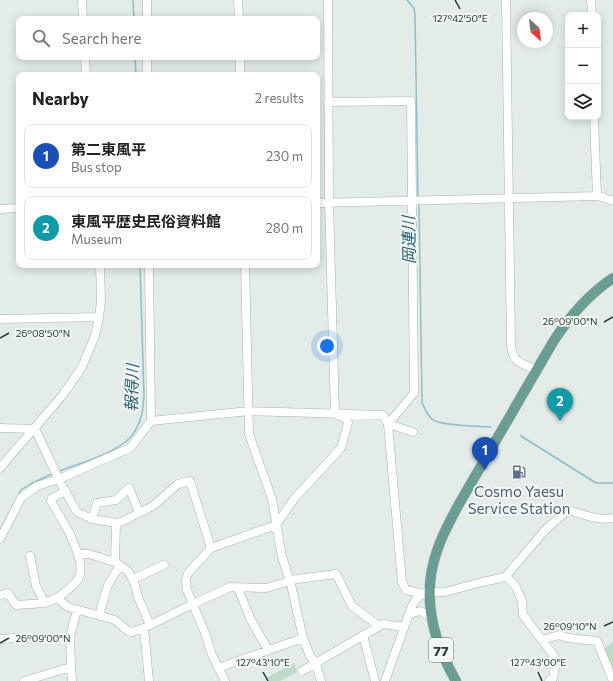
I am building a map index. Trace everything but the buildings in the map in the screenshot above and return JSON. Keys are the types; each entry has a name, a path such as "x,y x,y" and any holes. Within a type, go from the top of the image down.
{"main road":[{"name":"77","path":"456,681 436,638 427,593 436,552 446,528 459,504 566,322 583,302 613,278"}],"street":[{"path":"82,0 83,16"},
{"path":"147,0 147,16"},
{"path":"238,0 239,16"},
{"path":"328,0 329,203 335,414"},
{"path":"506,0 511,346 512,355 519,362 537,370"},
{"path":"591,0 592,12"},
{"path":"85,60 86,72"},
{"path":"147,60 147,72"},
{"path":"240,60 240,72"},
{"path":"328,102 412,101 414,392 388,424"},
{"path":"594,120 597,196"},
{"path":"320,203 597,196 613,201"},
{"path":"0,209 16,208"},
{"path":"0,468 71,386 82,367 95,336 99,317 101,301 100,268"},
{"path":"0,539 21,498 37,486 59,479 130,448 151,421 148,268"},
{"path":"57,598 68,607 115,620 128,631 132,632 147,627 193,604 230,588 266,588 290,581 282,557 272,499 249,434 245,268"},
{"path":"0,319 99,317"},
{"path":"151,421 249,411 383,415 388,424 402,582 406,590 440,593 506,576 533,542 568,510 599,518 613,518"},
{"path":"225,681 212,655 205,633 187,590 186,580 188,573 211,548 276,525 294,499 341,448 348,423 345,418 335,414"},
{"path":"388,424 413,432"},
{"path":"0,428 35,429"},
{"path":"35,429 66,491 71,505 77,512 92,519 116,523 121,522 153,506 178,484 190,481 211,548"},
{"path":"92,519 97,503 116,500 129,488 139,512"},
{"path":"0,595 8,593 16,605 45,603 57,598 76,584 80,576 81,569 78,554 70,534 52,501 52,498 66,491"},
{"path":"99,615 108,585 118,564 116,523"},
{"path":"78,554 88,554 118,564 128,571 133,579 147,627 149,681"},
{"path":"30,556 36,586 45,603"},
{"path":"133,579 164,565"},
{"path":"321,681 316,664 310,656 303,638 290,580 336,574 352,606 379,626"},
{"path":"506,576 516,587 522,601 523,615 554,656 555,667 553,678 549,681"},
{"path":"238,588 250,618 268,650"},
{"path":"385,681 409,614 416,600 427,593"},
{"path":"72,681 70,637 77,610"},
{"path":"409,614 420,611 431,616"},
{"path":"302,671 379,626 384,624 404,626"},
{"path":"363,635 375,681"},
{"path":"542,640 559,635 568,638 597,641 613,681"},
{"path":"218,668 303,638"},
{"path":"0,639 39,639"},
{"path":"24,681 71,667"}],"green space":[{"path":"613,642 613,675 604,649"},
{"path":"294,663 297,672 280,681 268,681 266,678"}],"waterway":[{"name":"報得川","path":"133,0 134,16"},
{"name":"岡連川","path":"407,0 414,8 415,16 418,198"},
{"name":"報得川","path":"135,60 136,72"},
{"name":"岡連川","path":"419,203 422,403 429,416 436,421 469,426 491,427"},
{"name":"報得川","path":"57,472 100,456 121,445 135,431 141,419 144,396 140,268"},
{"name":"岡連川","path":"521,436 596,483 613,483"},
{"name":"報得川","path":"0,530 21,490 30,484 52,474"}],"place":[{"name":"東風平歴史民俗資料館","path":"560,421"},
{"name":"第二東風平","path":"485,470"},
{"name":"Cosmo Yaesu Service Station","path":"519,472"}]}
